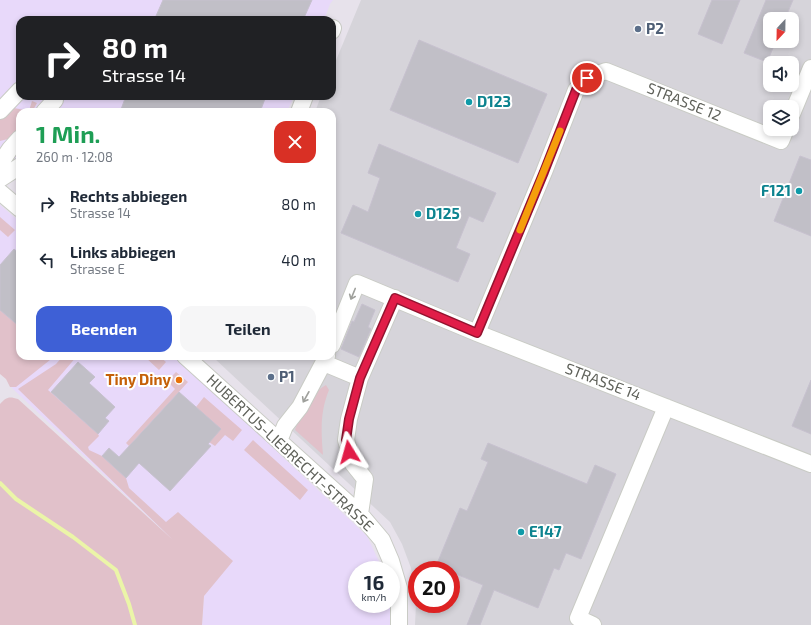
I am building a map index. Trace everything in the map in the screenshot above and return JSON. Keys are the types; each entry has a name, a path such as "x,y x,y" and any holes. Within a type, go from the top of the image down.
{"street":[{"path":"798,100 811,68"},
{"name":"STRASSE 12","path":"477,333 544,172 576,90 587,78 606,71 763,127"},
{"path":"0,111 16,94"},
{"path":"48,108 55,100"},
{"path":"0,164 10,147"},
{"path":"0,179 16,169"},
{"path":"0,192 16,206"},
{"name":"STRASSE 14","path":"336,335 357,282 477,333 811,464"},
{"path":"360,514 365,479 353,464 346,440 349,419 360,378 395,298"},
{"name":"HUBERTUS-LIEBRECHT-STRASSE","path":"190,360 360,514 382,540 392,561 399,588 399,625"},
{"path":"279,441 285,426 300,407 325,360"},
{"path":"328,360 360,378"},
{"path":"593,625 578,618 666,407"}],"shaded area":[{"path":"0,0 333,0 326,16 16,16 16,100 292,100 289,108 16,108 16,176 0,159"},
{"path":"361,0 811,0 811,625 415,625 416,613 460,613 460,561 408,561 402,544 390,522 216,360 336,360 336,108 316,108 320,100 336,100 336,60"},
{"path":"32,101 37,103 34,108 30,108"},
{"path":"9,107 16,108 16,132 8,139 0,141 0,118"},
{"path":"0,205 16,219 16,360 179,360 367,536 379,561 348,561 348,613 391,613 391,625 202,625 205,578 188,554 12,388 8,379 0,372"},
{"path":"0,217 15,230 8,237 0,230"},
{"path":"0,310 16,324 16,360 50,360 16,387 10,387 6,379 0,374"},
{"path":"60,360 74,360 48,390 98,434 99,436 88,447 89,450 102,456 126,478 129,488 166,522 178,512 233,561 204,596 202,625 0,625 0,404 10,397 18,399 173,540 18,389 56,364"},
{"path":"148,360 164,360 166,362 159,370"},
{"path":"176,372 188,382 129,446 126,443 175,389 167,381"},
{"path":"326,385 329,390 324,406 322,422 323,455 295,430 307,404 315,393"},
{"path":"204,397 242,430 233,441 225,435 215,446 209,442 196,407"},
{"path":"253,440 308,490 300,500 244,450"}],"building":[{"path":"163,0 312,0 305,16 156,16"},
{"path":"712,0 740,0 722,44 698,34"},
{"path":"766,0 793,0 788,12 763,12 763,48 773,48 770,56 763,56 763,60 744,53"},
{"name":"D123","path":"419,40 547,94 518,163 390,110"},
{"path":"124,100 264,100 262,108 122,108"},
{"name":"D125","path":"379,144 496,193 483,222 469,216 456,248 470,254 458,282 341,233 353,205 368,212 380,178 368,173"},
{"name":"F121","path":"800,156 811,160 811,236 774,221"},
{"path":"14,249 16,251 16,324 0,310 0,265"},
{"path":"362,304 375,310 368,327 371,329 359,357 341,349 352,321 354,322"},
{"path":"78,362 95,377 89,383 115,407 105,418 109,421 98,434 51,392"},
{"path":"811,380 811,434 792,426"},
{"path":"179,392 221,429 208,444 211,446 170,491 139,463 126,478 102,456 109,448 119,457"},
{"name":"E147","path":"488,443 587,484 595,465 616,474 581,559 566,553 559,570 554,568 538,608 494,590 480,625 467,625 483,585 460,576 460,561 438,561 460,508 467,511 488,462 481,459"}],"waterway":[{"path":"0,483 16,499 73,537 116,570 135,625"}],"slow traffic":[{"path":"520,230 560,131"}],"place":[{"name":"P2","path":"638,29"},
{"name":"D123","path":"469,102"},
{"name":"F121","path":"799,191"},
{"name":"D125","path":"418,214"},
{"name":"P1","path":"271,377"},
{"name":"Tiny Diny","path":"179,380"},
{"name":"E147","path":"521,532"}],"route":[{"path":"349,452 346,440 349,419 360,378 395,298 477,333 544,172 576,90 587,78"}]}
